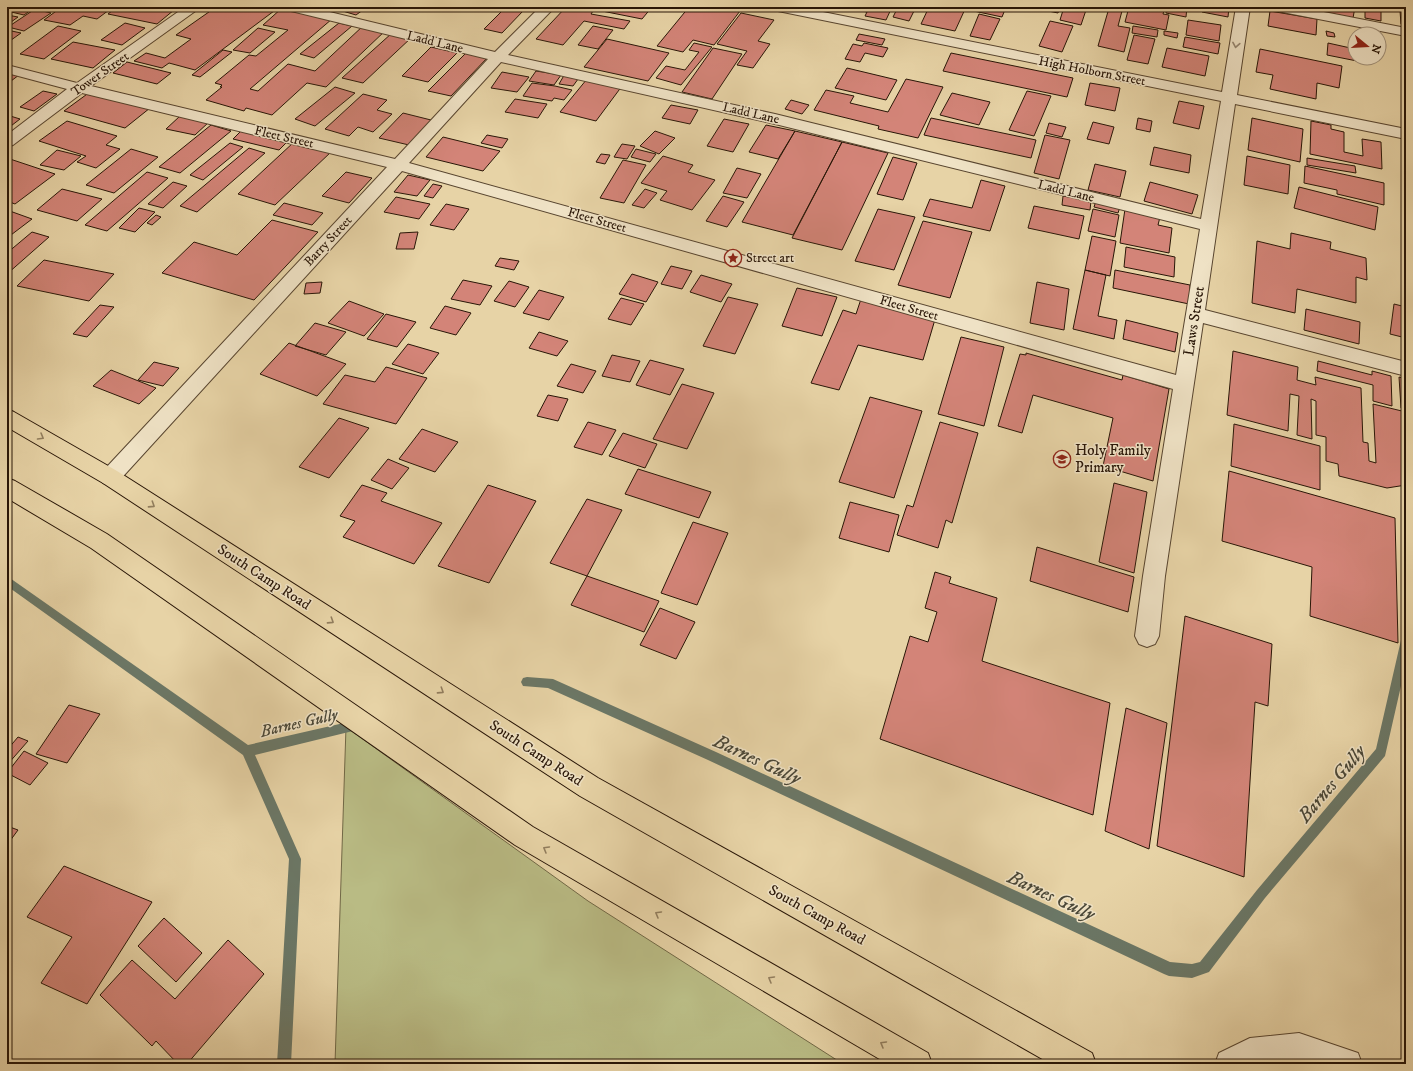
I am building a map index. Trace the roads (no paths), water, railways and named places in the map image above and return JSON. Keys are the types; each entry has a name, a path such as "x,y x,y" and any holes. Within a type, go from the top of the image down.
{"main road":[{"name":"South Camp Road","path":"7,417 110,477 589,787 1081,1064"},
{"path":"7,486 99,541 524,836 917,1064"}],"street":[{"name":"Tower Street","path":"7,142 79,88 194,7"},
{"name":"Ladd Lane","path":"292,7 498,57 775,119 1208,226"},
{"name":"Barry Street","path":"110,477 498,57 548,7"},
{"name":"High Holborn Street","path":"778,7 1406,134"},
{"name":"Laws Street","path":"1147,636 1154,576 1183,384 1195,314 1227,98 1243,7"},
{"path":"1277,7 1406,32"},
{"name":"Fleet Street","path":"7,69 79,88 399,165 1183,384"},
{"path":"1195,314 1406,369"},
{"path":"1230,1064 1250,1052 1299,1048 1348,1064"}],"waterway":[{"path":"7,580 247,751"},
{"name":"Barnes Gully","path":"527,682 549,683 712,756 1169,969 1192,971 1204,967 1261,894 1381,752 1406,640"},
{"name":"Barnes Gully","path":"247,751 357,725"},
{"path":"247,751 295,859 284,1064"}],"place":[{"name":"Street art","path":"733,258"},
{"name":"Holy Family Primary","path":"1062,459"}]}
